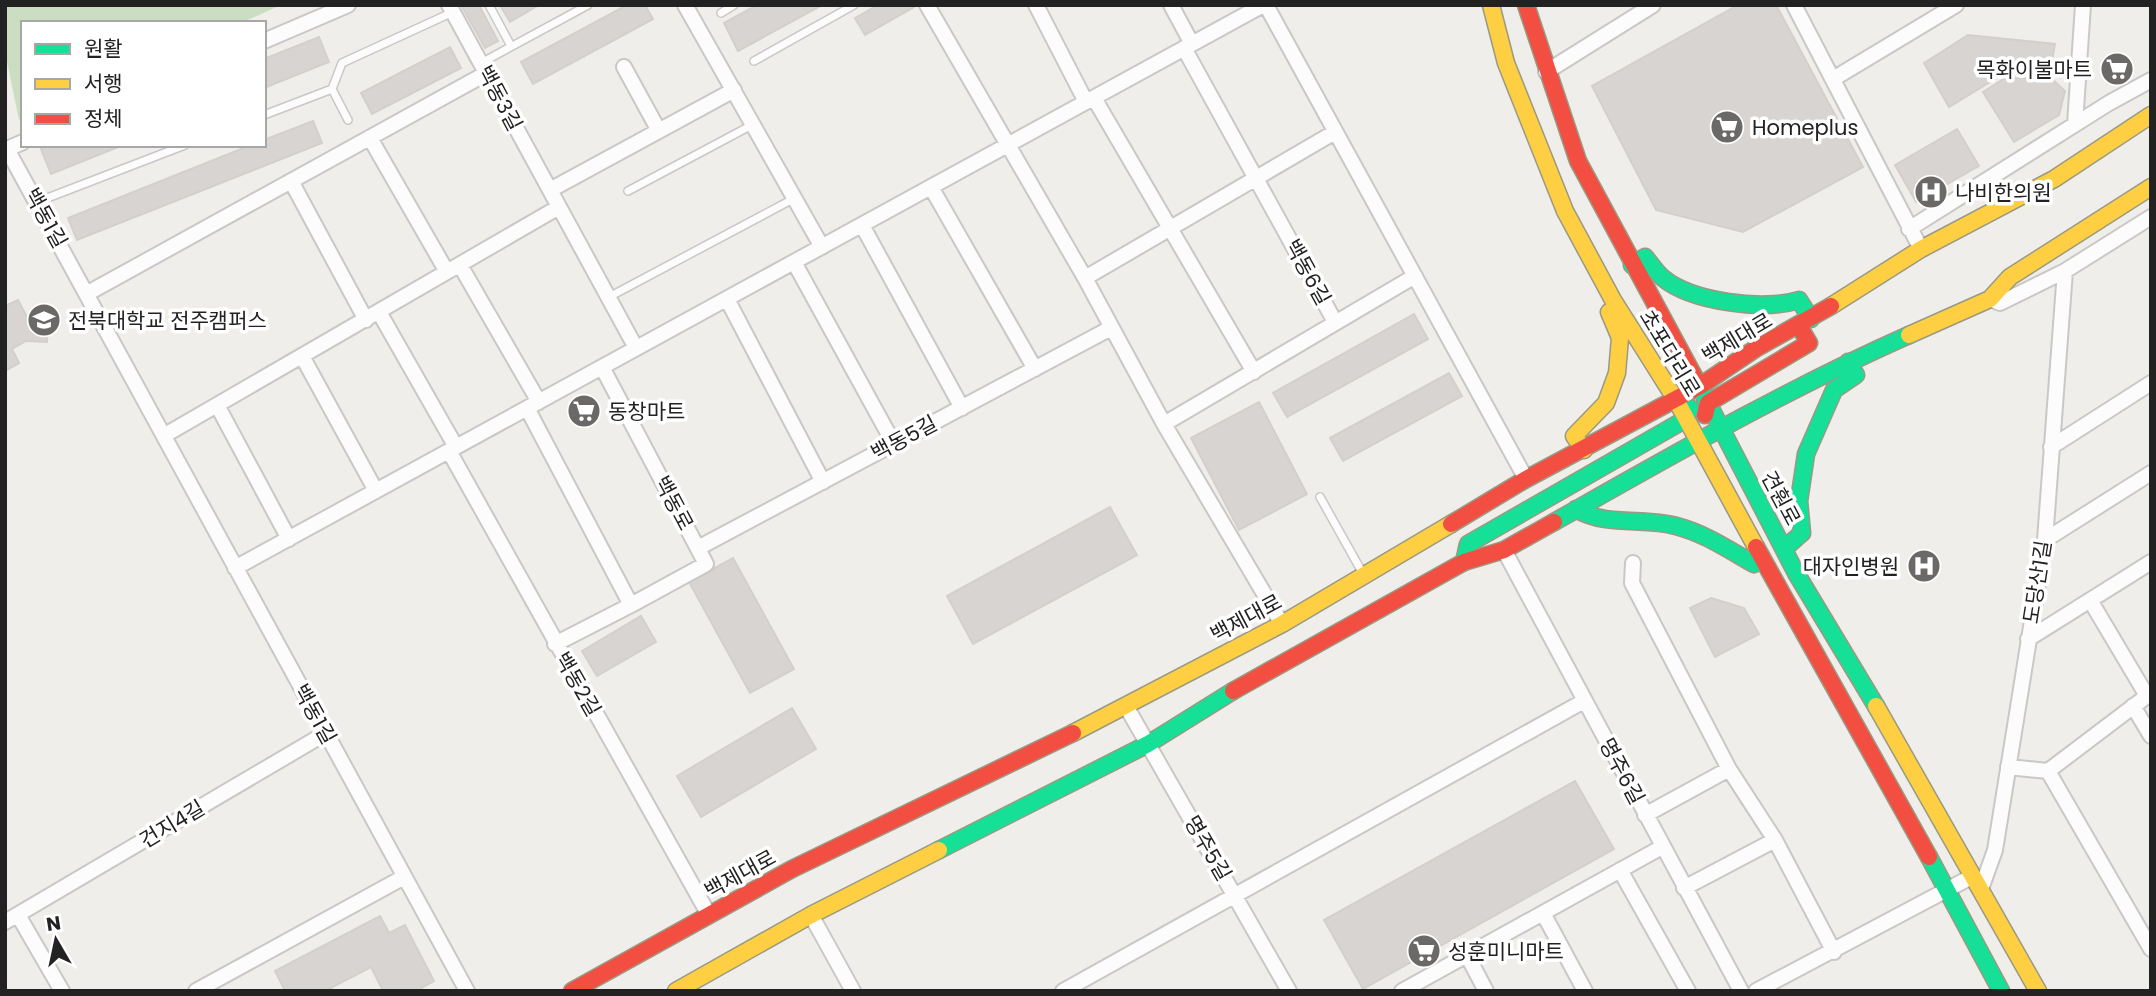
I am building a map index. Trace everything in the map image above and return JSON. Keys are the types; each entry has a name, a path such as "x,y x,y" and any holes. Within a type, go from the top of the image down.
{"street":[{"path":"266,40 348,5"},
{"path":"685,5 822,247"},
{"path":"927,5 1085,278 1164,424 1282,624"},
{"path":"1036,5 1254,372"},
{"path":"1171,5 1188,46 1256,179"},
{"path":"235,568 1264,5 1526,479"},
{"name":"초포다리로","path":"1491,5 1506,63 1565,211 1613,300 1676,400 1844,709 1948,890"},
{"name":"견훤로","path":"1526,5 1546,72 1578,161 1632,265 1700,386 1784,549 2038,991"},
{"path":"1546,72 1653,5"},
{"path":"1794,5 1921,249"},
{"path":"1833,79 1956,5"},
{"path":"2075,124 2083,5"},
{"name":"백동3길","path":"451,9 636,348"},
{"path":"624,66 659,131"},
{"path":"88,293 370,138 484,68"},
{"path":"1909,229 2075,124 2151,80"},
{"path":"550,191 734,90"},
{"name":"백제대로","path":"572,991 792,869 1126,706 1282,624 1526,479 1700,386 1755,349 1805,323 1921,249 2054,179 2151,115"},
{"path":"1085,278 1335,132"},
{"path":"370,138 454,268 533,405 631,605"},
{"name":"백동1길","path":"21,143 7,149 166,435 235,568 467,991"},
{"name":"백동6길","path":"1256,179 1335,323 1415,276"},
{"path":"291,181 366,320"},
{"path":"931,187 1035,369"},
{"path":"676,991 811,915 1148,744 1189,716 1464,562 1504,550 1698,441 1848,362 1990,299 2010,277 2151,187"},
{"path":"166,435 559,207"},
{"path":"1990,299 2000,303 2065,271 2151,217"},
{"path":"862,225 962,408"},
{"path":"1632,265 1645,257 1665,279 1719,301 1787,306 1799,300 1809,343 1709,403 1698,441"},
{"path":"794,262 894,444"},
{"name":"도당산1길","path":"1977,882 1995,850 2045,540 2065,271"},
{"path":"727,299 823,482"},
{"path":"1584,450 1574,436 1606,403 1617,373 1620,338 1606,305 1613,300"},
{"path":"379,312 452,449"},
{"path":"1164,424 1335,323"},
{"name":"백동5길","path":"698,548 1111,328"},
{"path":"302,356 376,491"},
{"path":"1784,549 1802,533 1799,500 1806,454 1834,390 1856,375 1848,362"},
{"name":"백동로","path":"555,644 706,564 602,367"},
{"path":"2050,447 2151,383"},
{"path":"1464,562 1468,544 1686,419 1700,386"},
{"path":"217,405 289,539"},
{"name":"백동2길","path":"452,449 555,644 709,915"},
{"path":"2045,540 2151,473"},
{"path":"1576,509 1586,517 1639,519 1674,526 1712,539 1754,564 1762,558"},
{"name":"명주6길","path":"1504,550 1741,991"},
{"path":"2028,639 2151,562"},
{"path":"1633,563 1632,583 1730,769 1775,840 1833,952"},
{"path":"2008,767 2048,771 2149,694 2090,600"},
{"path":"1063,991 1584,701"},
{"name":"명주5길","path":"1126,706 1289,991"},
{"path":"2133,706 2151,736"},
{"name":"건지4길","path":"62,991 12,919 326,733"},
{"path":"1645,815 1730,769"},
{"path":"2048,771 2151,949"},
{"path":"1684,888 1775,840"},
{"path":"1402,991 1662,846"},
{"path":"1619,870 1688,991"},
{"path":"196,991 404,877"},
{"path":"1756,991 1948,890 1977,882"},
{"path":"1948,890 2001,991"},
{"path":"1543,913 1585,991"},
{"path":"811,915 853,991"},
{"path":"1467,955 1486,991"}],"lane":[{"path":"489,5 512,46"},
{"path":"484,68 512,46 588,5"},
{"path":"721,13 734,5"},
{"path":"754,61 854,5"},
{"path":"266,114 332,89 342,63 451,9"},
{"path":"332,89 348,120"},
{"path":"628,191 753,125"},
{"path":"36,202 180,147"},
{"path":"608,297 794,198"},
{"path":"1320,497 1364,575"}],"green space":[{"path":"5,5 281,5 245,21 21,21 19,120 5,52"}],"building":[{"path":"461,5 479,5 498,41 485,48"},
{"path":"500,5 539,5 510,22"},
{"path":"627,5 645,5 653,19 533,84 521,62"},
{"path":"757,5 822,5 738,51 724,23"},
{"path":"878,5 914,7 865,35 855,18"},
{"name":"Homeplus","path":"1738,5 1776,5 1863,167 1743,232 1656,210 1592,86"},
{"path":"1968,35 2055,44 2050,71 2000,76 1949,107 1924,63"},
{"path":"319,37 329,62 266,87 266,58"},
{"path":"450,47 461,68 372,114 361,93"},
{"path":"2005,78 2051,78 2065,91 2059,115 2014,142 1983,92"},
{"path":"313,121 322,143 77,240 68,218 246,147 266,147 266,139"},
{"path":"1957,129 1979,166 1916,202 1895,165"},
{"path":"46,147 118,147 51,174 41,149"},
{"path":"18,300 28,319 48,320 47,342 26,341 12,349 19,363 5,371 5,306"},
{"path":"1414,314 1428,339 1287,417 1273,393"},
{"path":"1449,373 1462,396 1343,461 1330,438"},
{"path":"1259,402 1307,494 1239,530 1191,438"},
{"path":"1110,507 1137,555 973,644 947,596"},
{"path":"733,558 794,669 750,693 689,582"},
{"path":"1711,598 1744,608 1759,634 1715,657 1690,608"},
{"path":"641,616 656,642 597,676 582,651"},
{"path":"792,708 816,749 701,817 677,776"},
{"path":"1575,781 1614,849 1363,989 1324,920"},
{"path":"380,916 389,933 405,925 434,981 416,991 383,991 371,967 325,991 285,991 275,971"}],"traffic: fast":[{"path":"1632,265 1645,257 1660,276 1676,286 1729,302 1767,305 1799,300 1811,319"},
{"path":"1554,522 1774,400 1909,335"},
{"path":"1784,549 1802,533 1799,501 1806,454 1834,390 1856,375 1848,362"},
{"path":"1694,376 1796,573 1876,706"},
{"path":"1464,562 1468,544 1686,419 1690,408"},
{"path":"1576,509 1600,518 1676,526 1706,537 1754,564 1762,558"},
{"path":"939,850 1148,744 1233,691"},
{"path":"1929,857 2001,991"}],"traffic: slow":[{"path":"1491,5 1506,63 1565,211 1613,300 1676,400 1756,547"},
{"path":"1831,306 1921,249 2054,179 2151,115"},
{"path":"1909,335 1990,299 2010,277 2151,187"},
{"path":"1584,450 1574,436 1606,403 1617,373 1620,338 1609,312"},
{"path":"1073,733 1282,624 1451,524"},
{"path":"1876,706 2038,991"},
{"path":"676,991 811,915 939,850"}],"traffic: jam":[{"path":"1526,5 1578,161 1694,376"},
{"path":"1451,524 1526,479 1700,386 1755,349 1831,306"},
{"path":"1705,415 1708,403 1809,343 1799,326"},
{"path":"1233,691 1464,562 1504,550 1554,522"},
{"path":"1756,547 1929,857"},
{"path":"572,991 792,869 1073,733"}],"place":[{"name":"목화이불마트","path":"2117,69"},
{"name":"Homeplus","path":"1727,127"},
{"name":"나비한의원","path":"1931,192"},
{"name":"전북대학교 전주캠퍼스","path":"44,320"},
{"name":"동창마트","path":"584,411"},
{"name":"대자인병원","path":"1924,566"},
{"name":"성훈미니마트","path":"1424,951"}]}
